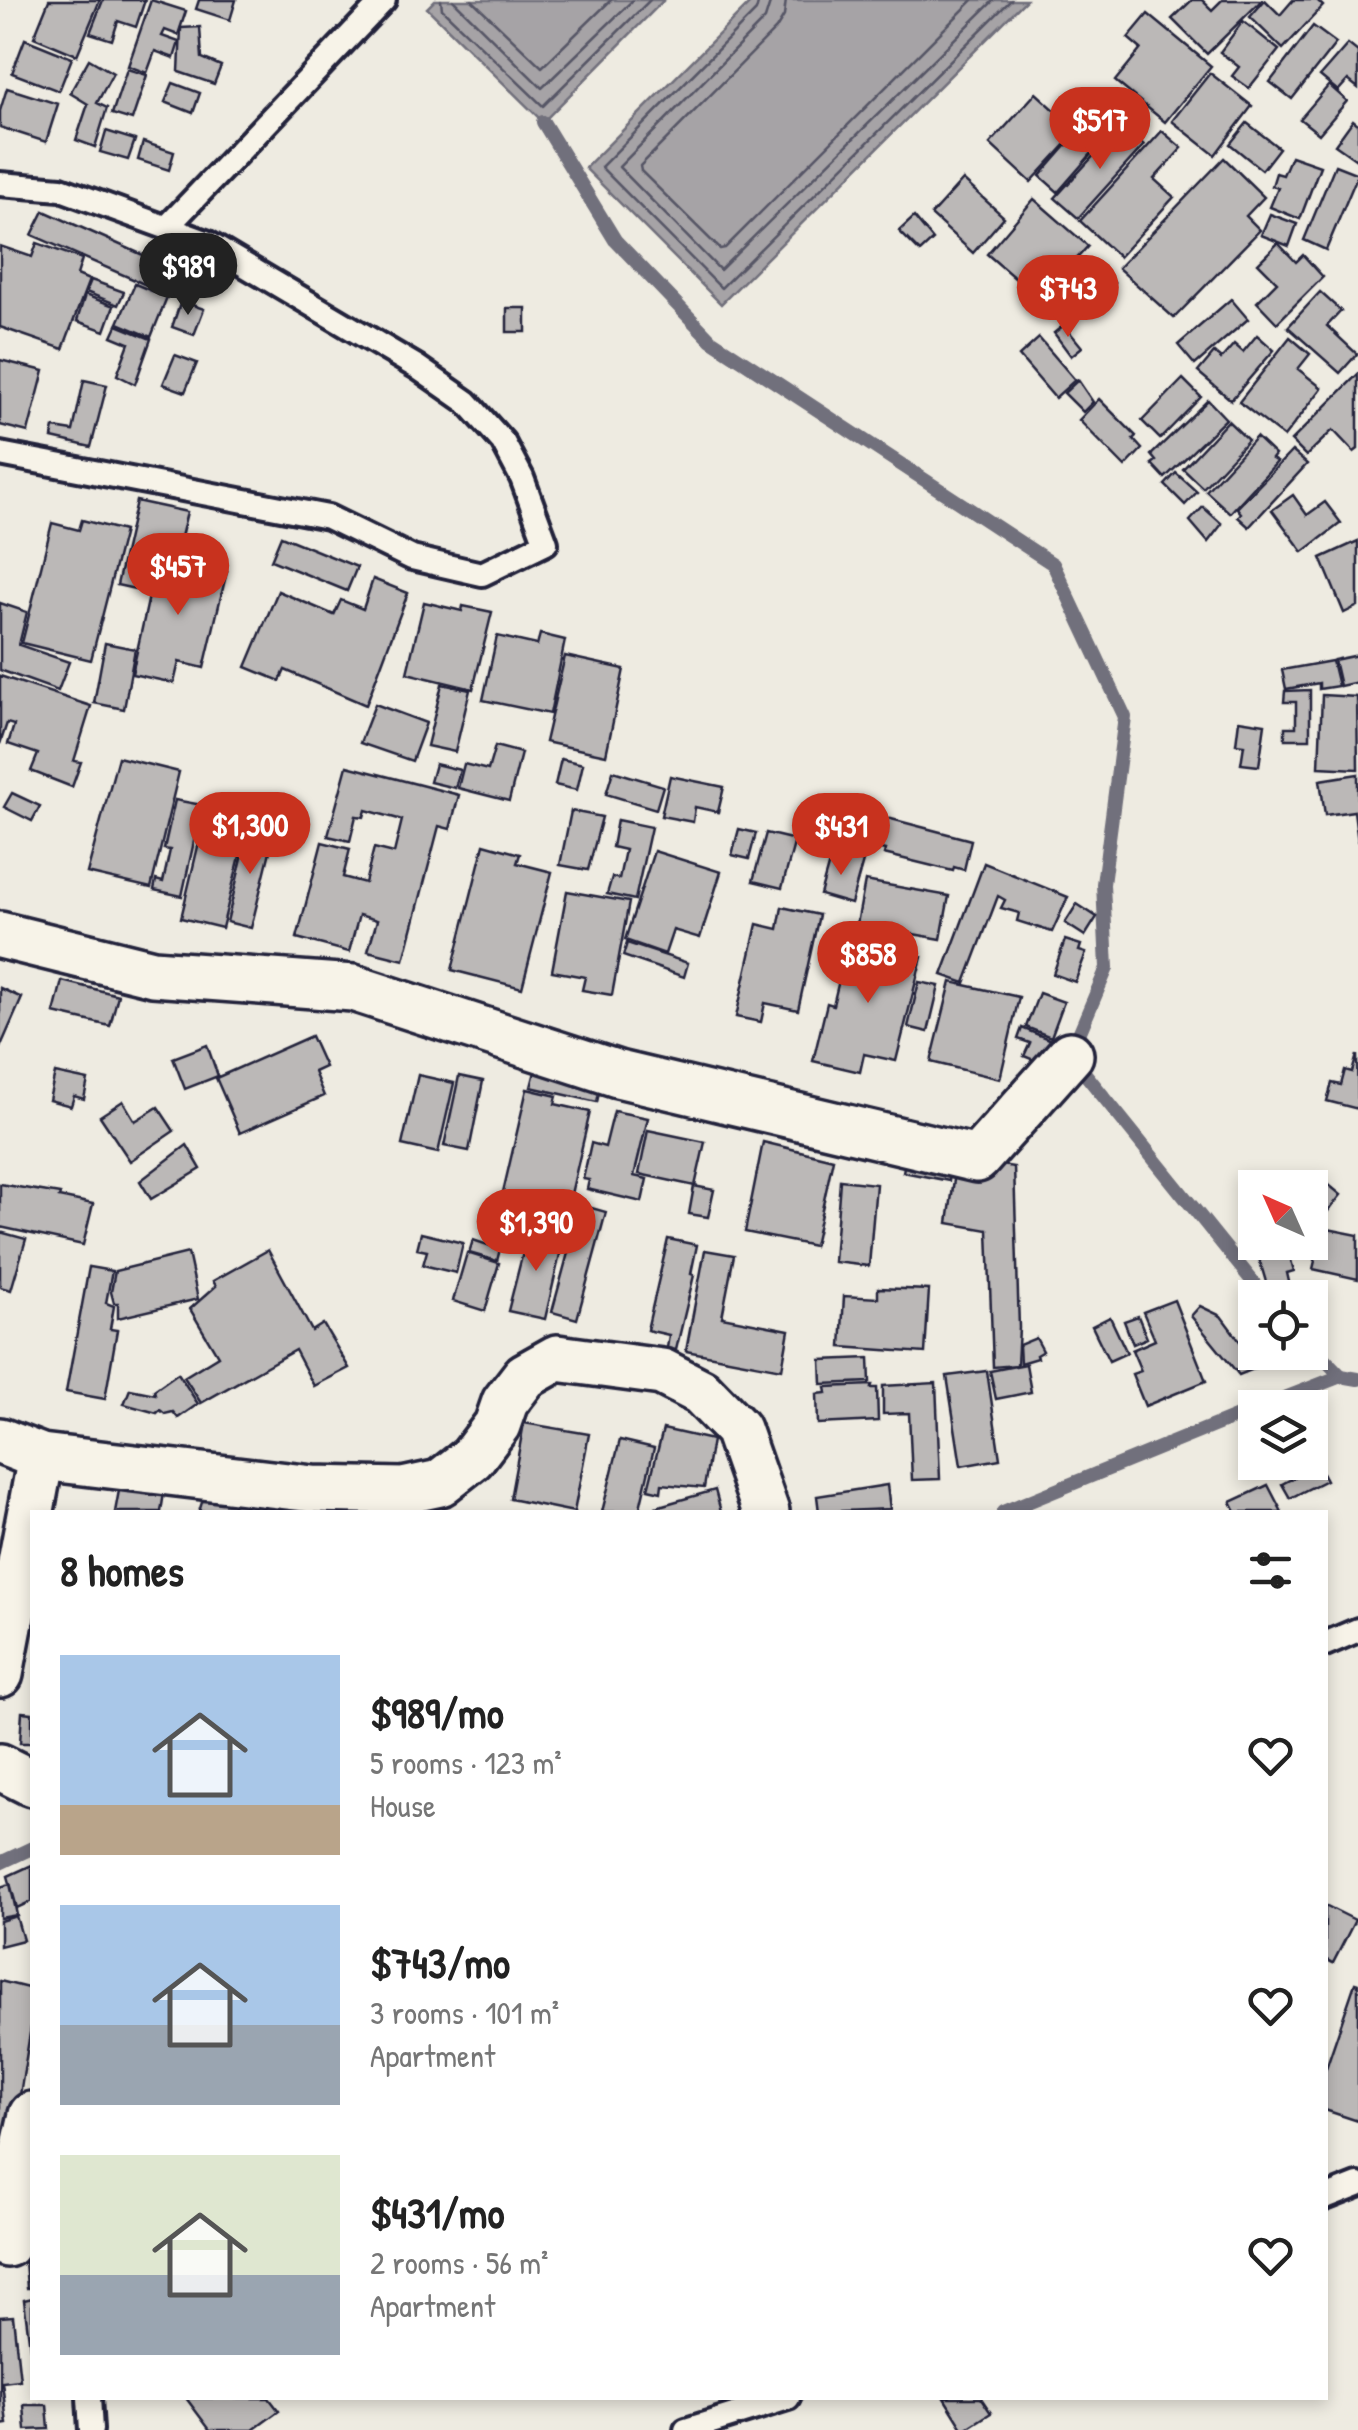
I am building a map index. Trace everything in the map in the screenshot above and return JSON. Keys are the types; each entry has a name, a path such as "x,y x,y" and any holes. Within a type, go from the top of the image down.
{"street":[{"path":"0,935 152,974 353,988 618,1074 977,1159 1070,1055"},
{"path":"0,1674 21,1449 313,1488 403,1491 440,1483 472,1458 496,1425 505,1402 526,1376 558,1358 662,1372 702,1392 737,1429 765,1510"},
{"path":"0,1767 30,1782"},
{"path":"13,2239 7,2226 30,2124"}],"lane":[{"path":"167,227 384,0"},
{"path":"0,184 60,190 206,242 336,318 467,402 503,442 522,478 546,543 482,574 412,558 328,517 0,454"},
{"path":"1328,1643 1358,1630"},
{"path":"1328,2197 1358,2185"},
{"path":"89,2400 91,2430"},
{"path":"686,2430 782,2400"}],"water":[{"path":"435,0 664,0 543,122 427,8"},
{"path":"753,0 1026,0 721,304 585,168"}],"building":[{"path":"49,0 100,0 77,55 34,37"},
{"path":"103,0 145,0 136,27 118,21 112,40 90,33"},
{"path":"151,0 186,11 178,35 165,30 162,36 179,42 174,58 155,51 147,73 128,66"},
{"path":"199,0 236,0 230,20 196,9"},
{"path":"1192,0 1202,0 1212,10 1222,0 1262,0 1207,54 1172,19"},
{"path":"1265,0 1280,15 1293,0 1317,0 1323,6 1283,49 1250,17"},
{"path":"1148,14 1211,66 1165,122 1115,81 1141,49 1128,38"},
{"path":"1243,21 1279,50 1249,88 1232,76 1239,67 1220,52"},
{"path":"1313,26 1336,43 1292,99 1270,82"},
{"path":"200,27 202,58 221,66 214,84 179,72 181,28"},
{"path":"25,39 72,58 59,91 12,73"},
{"path":"1348,44 1358,52 1358,88 1348,80 1338,91 1320,76"},
{"path":"89,59 113,73 97,103 107,108 95,147 76,140 88,104 70,93"},
{"path":"127,69 147,75 132,120 112,114"},
{"path":"1210,73 1252,106 1215,155 1172,121"},
{"path":"173,83 200,93 193,113 165,102"},
{"path":"1329,85 1347,101 1319,134 1300,119"},
{"path":"7,88 58,104 46,142 0,127"},
{"path":"1036,93 1078,131 1031,182 990,144"},
{"path":"1353,120 1358,124 1358,161 1335,145"},
{"path":"1247,123 1279,148 1262,170 1230,144"},
{"path":"1122,125 1144,145 1078,218 1055,198"},
{"path":"1081,129 1099,145 1058,192 1040,176"},
{"path":"106,131 135,140 128,160 100,152"},
{"path":"1162,131 1182,148 1154,179 1174,197 1119,257 1080,221"},
{"path":"143,142 174,152 169,170 138,160"},
{"path":"1291,156 1320,166 1300,219 1270,207 1278,188 1272,186 1276,173 1283,175"},
{"path":"1224,158 1264,197 1246,216 1260,230 1174,318 1118,268"},
{"path":"1335,165 1358,174 1326,250 1304,240"},
{"path":"963,180 1004,217 973,253 931,215"},
{"path":"1034,199 1088,246 1040,300 987,254"},
{"path":"44,211 161,263 151,287 32,235"},
{"path":"1270,214 1297,224 1289,246 1261,235"},
{"path":"914,217 933,240 920,252 899,231"},
{"path":"37,243 82,259 77,275 89,280 63,349 0,327 0,246 32,257"},
{"path":"1278,243 1296,262 1303,255 1323,277 1277,323 1257,302 1277,282 1258,263"},
{"path":"1095,264 1114,283 1069,327 1050,308"},
{"path":"91,280 124,292 118,305 86,292"},
{"path":"135,284 167,297 151,337 118,323"},
{"path":"1320,292 1341,311 1327,326 1357,354 1340,373 1288,327"},
{"path":"85,295 114,306 105,331 77,321"},
{"path":"1231,299 1248,319 1195,365 1178,345"},
{"path":"181,301 204,309 194,335 172,327"},
{"path":"507,308 526,308 526,332 507,332"},
{"path":"117,325 151,339 135,384 117,375 129,343 112,336"},
{"path":"1064,325 1082,347 1071,356 1054,333"},
{"path":"1257,335 1274,350 1231,400 1198,372 1214,353 1221,359 1234,344 1243,352"},
{"path":"1290,337 1310,354 1298,369 1322,388 1284,437 1239,402"},
{"path":"1039,338 1075,380 1055,398 1019,356"},
{"path":"175,355 197,363 185,392 163,384"},
{"path":"0,360 44,371 28,432 0,425"},
{"path":"1358,374 1358,449 1354,452 1333,430 1306,456 1291,441"},
{"path":"1183,379 1201,397 1160,439 1142,421"},
{"path":"84,380 107,385 91,447 52,438 54,428 73,431"},
{"path":"1078,380 1093,402 1083,412 1064,393"},
{"path":"1099,399 1136,436 1133,439 1142,449 1125,467 1079,420"},
{"path":"1208,400 1226,419 1165,478 1152,464 1156,461 1151,455"},
{"path":"1228,421 1248,440 1203,488 1183,469"},
{"path":"1256,437 1277,462 1230,513 1206,491"},
{"path":"1292,451 1307,464 1249,527 1238,517 1241,513 1237,508"},
{"path":"1176,473 1197,492 1185,505 1165,485"},
{"path":"1293,495 1307,515 1325,502 1341,523 1303,552 1272,510"},
{"path":"136,501 187,512 179,545 160,541 149,588 136,585 135,589 117,585"},
{"path":"1203,507 1222,524 1208,542 1190,521"},
{"path":"82,520 124,531 91,660 22,643 52,523 79,530"},
{"path":"281,536 357,567 347,591 271,560"},
{"path":"1358,541 1358,606 1344,613 1321,558"},
{"path":"158,555 227,571 204,668 179,662 174,683 132,674"},
{"path":"373,579 408,593 366,705 285,670 280,681 246,667 278,591 334,615 341,600 363,609"},
{"path":"424,602 462,611 463,606 492,612 473,689 407,673"},
{"path":"0,603 27,612 19,645 69,662 58,691 0,670"},
{"path":"540,634 565,640 550,714 483,700 497,636 537,645"},
{"path":"105,643 135,649 124,709 94,703"},
{"path":"1358,655 1358,682 1340,686 1334,660"},
{"path":"565,656 624,669 606,755 545,742"},
{"path":"1332,661 1338,686 1319,689 1319,683 1286,689 1282,670"},
{"path":"0,676 91,706 74,761 81,762 72,787 31,771 38,754 8,744 14,725 7,723 0,744"},
{"path":"442,684 470,690 455,752 427,746"},
{"path":"1310,690 1310,739 1285,739 1285,727 1296,727 1296,702 1284,702 1285,691"},
{"path":"1322,695 1357,697 1358,769 1319,767"},
{"path":"375,704 426,723 412,761 360,743"},
{"path":"1239,720 1265,724 1259,766 1241,764 1244,745 1236,744"},
{"path":"495,746 521,753 509,801 458,788 464,764 488,770"},
{"path":"118,757 179,772 151,888 87,873"},
{"path":"561,759 583,764 577,790 555,785"},
{"path":"435,764 460,770 455,788 430,782"},
{"path":"347,766 459,795 450,829 439,826 404,960 368,951 377,920 359,915 349,952 297,938 322,842 350,849 343,877 365,883 374,848 394,853 402,820 366,810 364,817 356,816 350,841 328,836"},
{"path":"613,771 663,786 656,809 606,794"},
{"path":"1358,774 1358,842 1354,811 1325,815 1320,780"},
{"path":"670,776 724,787 718,812 695,807 693,822 661,816"},
{"path":"12,793 40,806 32,821 4,807"},
{"path":"175,800 202,805 182,896 154,890 156,880 163,882 170,850 164,849"},
{"path":"571,811 602,817 588,870 560,865"},
{"path":"876,815 971,840 964,870 954,867 953,871 884,854 885,850 868,846"},
{"path":"617,820 651,827 635,900 607,894 612,877 619,879 625,850 612,847"},
{"path":"836,827 855,830 853,848 833,846"},
{"path":"245,828 274,835 251,928 227,922 245,845 241,844"},
{"path":"739,829 756,833 749,859 732,855"},
{"path":"766,833 795,840 782,888 753,881"},
{"path":"200,838 242,848 222,928 181,918"},
{"path":"484,844 520,854 517,863 552,872 522,988 452,970"},
{"path":"654,851 721,872 700,938 673,930 665,954 625,940"},
{"path":"832,852 863,861 851,904 820,895"},
{"path":"984,863 1068,897 1052,932 1017,921 1019,913 1001,908 1005,900 998,896 965,983 942,975"},
{"path":"865,881 949,896 941,939 857,924"},
{"path":"567,891 629,902 612,995 582,990 585,977 552,971"},
{"path":"1077,904 1097,917 1085,936 1065,923"},
{"path":"782,907 819,915 798,1010 765,1003 761,1022 736,1017 757,924 778,929"},
{"path":"849,939 922,957 896,1061 864,1054 860,1072 813,1061 827,1003 833,1005"},
{"path":"1065,940 1081,945 1079,951 1086,953 1075,982 1053,974"},
{"path":"627,943 688,963 684,977 623,956"},
{"path":"62,981 118,995 110,1026 54,1013"},
{"path":"919,982 939,986 928,1032 908,1027"},
{"path":"951,982 1019,997 1000,1079 931,1062"},
{"path":"0,988 22,998 0,1048"},
{"path":"1039,993 1064,1002 1051,1037 1026,1027"},
{"path":"1022,1028 1051,1040 1041,1063 1024,1056 1030,1043 1018,1039"},
{"path":"311,1036 325,1067 314,1072 324,1096 240,1133 216,1078"},
{"path":"207,1045 218,1076 185,1089 173,1058"},
{"path":"1357,1055 1358,1109 1327,1101 1332,1083 1341,1085 1345,1070 1352,1072"},
{"path":"537,1064 602,1079 597,1102 531,1087"},
{"path":"55,1073 88,1080 84,1099 74,1096 71,1106 49,1100"},
{"path":"418,1075 454,1083 438,1153 402,1145"},
{"path":"459,1076 483,1081 469,1151 444,1146"},
{"path":"527,1089 557,1096 555,1104 590,1112 562,1233 497,1218"},
{"path":"123,1101 135,1121 158,1107 174,1131 130,1161 100,1116"},
{"path":"614,1111 648,1118 634,1176 647,1179 642,1202 587,1189 589,1180 583,1179 591,1143 605,1147"},
{"path":"648,1130 705,1142 695,1186 639,1174"},
{"path":"763,1142 833,1159 814,1246 745,1232"},
{"path":"187,1145 201,1169 151,1199 140,1181"},
{"path":"908,1146 954,1155 949,1181 903,1172"},
{"path":"957,1158 1014,1167 1017,1365 993,1367 988,1230 948,1223"},
{"path":"840,1180 876,1184 869,1266 834,1262"},
{"path":"0,1184 93,1204 83,1245 0,1227"},
{"path":"694,1186 714,1190 708,1217 689,1214"},
{"path":"1328,1186 1341,1195 1328,1211"},
{"path":"581,1205 606,1212 577,1319 552,1312"},
{"path":"529,1229 564,1237 545,1319 508,1311"},
{"path":"1328,1229 1358,1235 1358,1279 1313,1269 1315,1260 1328,1260"},
{"path":"0,1232 26,1239 11,1290 0,1287"},
{"path":"421,1233 463,1243 456,1273 423,1265 427,1251 417,1249"},
{"path":"668,1239 697,1245 676,1350 667,1348 669,1335 647,1330"},
{"path":"473,1240 500,1249 497,1261 469,1253"},
{"path":"268,1250 312,1331 323,1324 349,1368 314,1386 295,1350 201,1403 184,1377 218,1356 190,1309 216,1286 213,1281"},
{"path":"705,1250 734,1255 722,1317 789,1330 782,1369 686,1351"},
{"path":"188,1253 198,1299 118,1318 118,1303 114,1303 111,1292 115,1271"},
{"path":"467,1253 499,1263 485,1311 453,1301"},
{"path":"1259,1260 1291,1260 1294,1271 1287,1273 1289,1280 1265,1280"},
{"path":"89,1267 112,1271 106,1303 114,1306 110,1329 117,1330 105,1399 66,1392"},
{"path":"878,1288 929,1290 925,1353 841,1347 844,1296 878,1298"},
{"path":"1174,1300 1206,1381 1145,1406 1132,1374 1141,1371 1132,1350 1155,1340 1143,1312"},
{"path":"1200,1306 1221,1316 1238,1339 1238,1370 1252,1370 1239,1375 1191,1316"},
{"path":"1138,1316 1147,1338 1133,1344 1124,1321"},
{"path":"1110,1317 1127,1353 1109,1361 1092,1326"},
{"path":"1036,1338 1043,1351 1037,1358 1020,1363 1019,1345"},
{"path":"869,1358 870,1382 822,1384 821,1360"},
{"path":"1026,1364 1031,1392 996,1399 990,1371"},
{"path":"987,1371 1000,1459 961,1466 947,1376"},
{"path":"178,1373 198,1404 178,1418 173,1412 157,1413 124,1404 130,1389 155,1394 154,1390"},
{"path":"936,1383 940,1479 912,1480 909,1413 883,1414 883,1386"},
{"path":"872,1385 871,1388 877,1388 878,1421 818,1424 817,1394 827,1393 826,1387"},
{"path":"524,1423 589,1434 574,1510 510,1499"},
{"path":"663,1429 712,1440 704,1488 662,1484 661,1492 648,1489"},
{"path":"620,1440 654,1448 639,1510 602,1510"},
{"path":"1290,1480 1326,1480 1290,1498 1282,1484"},
{"path":"208,1483 237,1491 232,1510 200,1510"},
{"path":"120,1485 164,1493 161,1510 115,1510"},
{"path":"887,1485 890,1509 819,1510 817,1496"},
{"path":"1268,1485 1281,1510 1235,1510 1231,1502"},
{"path":"715,1490 720,1510 657,1510 656,1507"},
{"path":"22,1712 30,1713 30,1743 20,1743"},
{"path":"30,1866 30,1902 17,1908 8,1876"},
{"path":"10,1884 17,1915 0,1918 0,1887"},
{"path":"1328,1906 1355,1920 1333,1963 1328,1960"},
{"path":"16,1916 23,1940 0,1946 0,1921"},
{"path":"0,1981 30,1988 30,2033 7,2175 0,2173"},
{"path":"1355,1983 1358,1984 1358,2121 1328,2111 1328,2062"},
{"path":"24,2247 30,2247 30,2288"},
{"path":"30,2298 30,2348 24,2300"},
{"path":"13,2316 20,2380 2,2382 7,2424 0,2425 0,2317"},
{"path":"188,2400 271,2400 279,2411 253,2430 210,2430"},
{"path":"945,2400 982,2400 991,2413 964,2430"},
{"path":"24,2405 47,2405 49,2429 26,2430"}],"waterway":[{"path":"543,122 615,240 711,340 1053,564 1125,717 1103,884 1107,968 1070,1055 1251,1280"},
{"path":"1328,1363 1341,1376"},
{"path":"1305,1390 1341,1376 1358,1379"},
{"path":"1008,1510 1238,1416"},
{"path":"0,1863 30,1849"}]}
